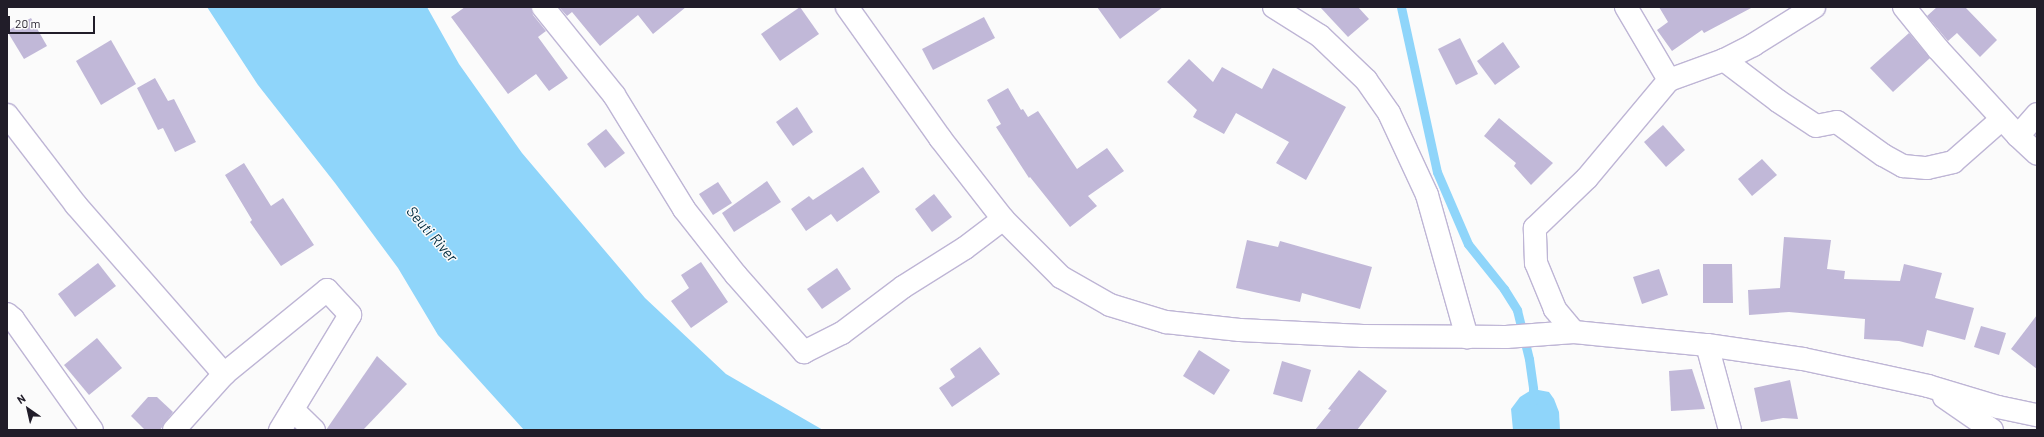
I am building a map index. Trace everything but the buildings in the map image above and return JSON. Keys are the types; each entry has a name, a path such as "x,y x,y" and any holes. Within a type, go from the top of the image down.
{"street":[{"path":"543,7 614,95 684,209 736,275 804,352 842,333 903,287 965,248 1003,219"},
{"path":"847,7 940,138 1003,219 1061,277 1110,306 1166,322 1240,330 1363,336 1467,337 1506,337 1574,332 1707,345 1803,359 1928,386 1998,406 2037,415"},
{"path":"1274,7 1320,36 1366,80 1389,113 1427,195 1467,337"},
{"path":"1626,7 1669,80"},
{"path":"1574,332 1555,309 1536,263 1535,228 1587,178 1669,80 1724,60 1753,45 1814,7"},
{"path":"1904,7 1938,49 2018,136 2037,154"},
{"path":"1724,60 1778,101 1816,126 1837,122 1883,155 1903,166 1926,168 1953,162 2002,118"},
{"path":"2018,136 2037,114"},
{"path":"7,115 76,205 224,374"},
{"path":"174,430 224,374 327,290 350,315 280,430"},
{"path":"7,314 14,319 92,430"},
{"path":"1707,345 1730,430"},
{"path":"1928,386 1992,430"},
{"path":"292,410 314,430"}],"water":[{"name":"Seuti River","path":"207,7 427,7 459,64 522,153 645,298 726,374 823,430 524,430 438,335 398,268 335,183 258,85"},
{"path":"1533,389 1549,392 1554,399 1559,412 1560,430 1513,430 1511,409 1520,397"}],"waterway":[{"path":"1401,7 1437,172 1468,244 1504,289 1517,310 1529,359 1533,401"}]}
